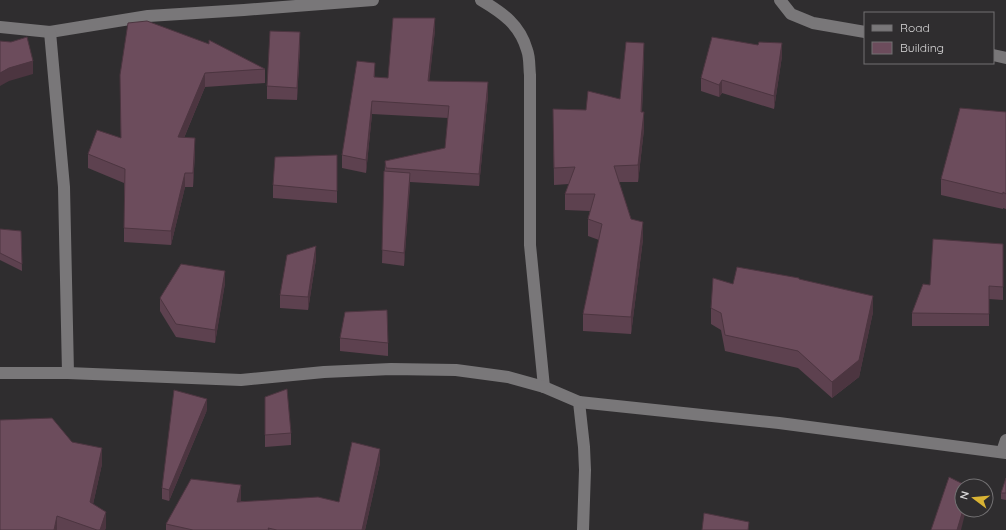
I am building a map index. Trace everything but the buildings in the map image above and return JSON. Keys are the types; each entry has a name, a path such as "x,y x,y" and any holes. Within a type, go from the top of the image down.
{"street":[{"path":"0,27 50,32 148,16 373,0"},
{"path":"481,0 495,8 510,20 521,33 528,51 530,75 530,245 544,387"},
{"path":"780,0 791,14 808,20 864,32"},
{"path":"50,32 64,187 68,373"},
{"path":"994,55 1006,58"},
{"path":"0,373 68,373 241,380 324,372 391,369 456,370 508,377 544,387 579,402 779,423 1004,453 1006,440"},
{"path":"579,402 584,462 583,530"}]}
